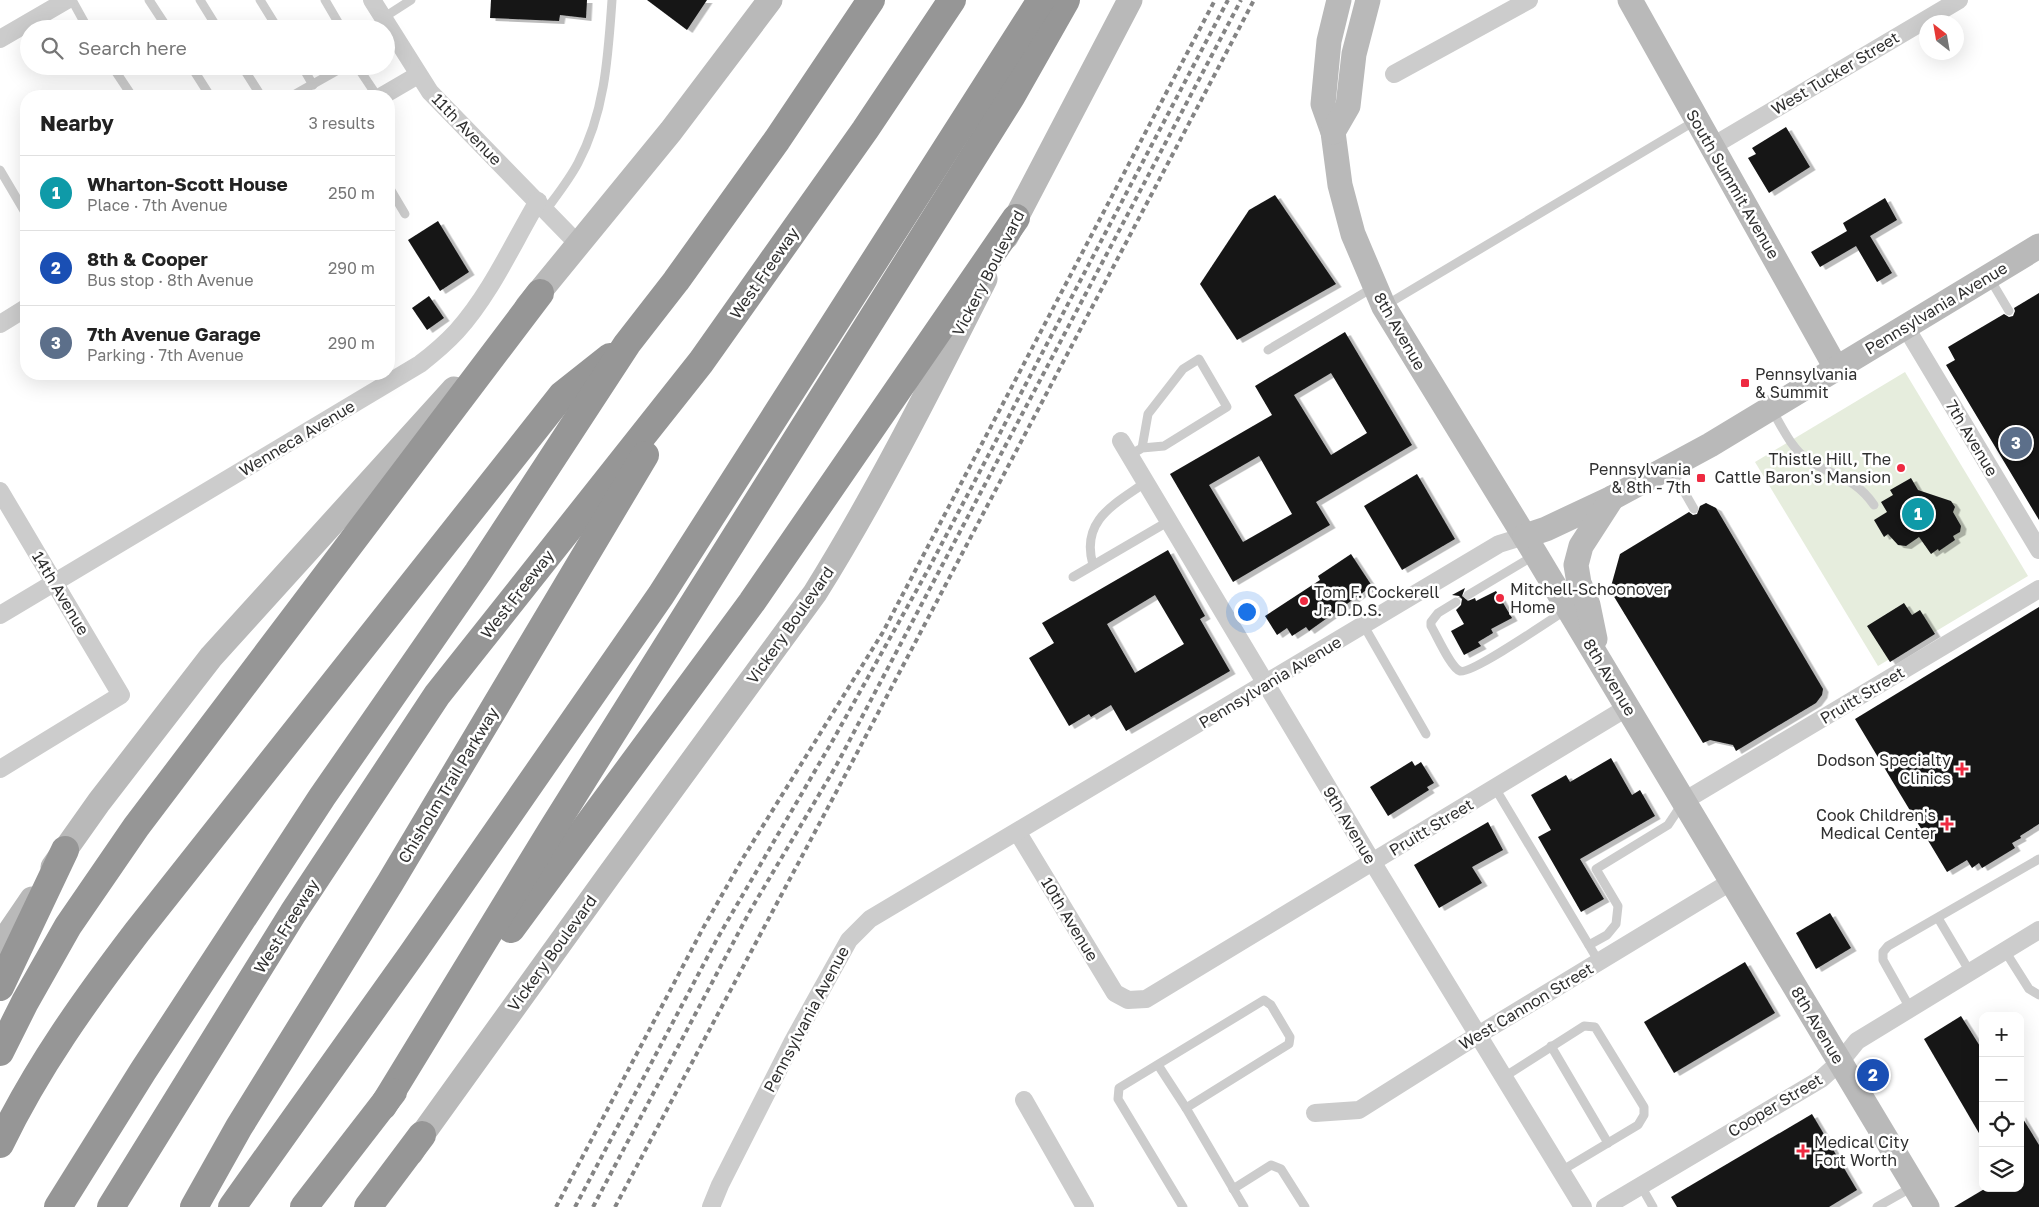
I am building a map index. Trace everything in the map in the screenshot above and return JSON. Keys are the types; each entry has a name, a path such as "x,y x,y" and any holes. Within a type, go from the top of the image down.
{"highway":[{"path":"58,1207 142,1071 322,797 478,572 627,344 676,281 777,140 872,0"},
{"name":"West Freeway","path":"111,1207 293,913 437,695 701,362 866,130 952,0"},
{"path":"232,1207 412,954 661,595 1041,0"},
{"path":"304,1207 383,1106 560,839 1000,114 1066,0"},
{"path":"560,839 752,602 1016,218"},
{"path":"0,1052 25,1002 85,900 136,827 540,293"},
{"path":"0,1144 33,1079 99,982 562,395 627,344"},
{"name":"Chisholm Trail Parkway","path":"194,1207 239,1127 390,883 701,362"},
{"path":"0,987 65,850"},
{"path":"368,1207 422,1135"}],"main road":[{"path":"0,946 99,802 211,657 540,293 671,131 770,0"},
{"name":"Vickery Boulevard","path":"379,1207 422,1135 608,874 795,622 843,547 909,430 1016,218 1130,0"},
{"name":"8th Avenue","path":"1339,0 1330,41 1323,104 1333,132 1340,185 1348,219 1379,297 1569,608 1926,1207"},
{"path":"1333,132 1348,106 1354,54 1368,0"},
{"name":"South Summit Avenue","path":"1630,0 1836,368"},
{"name":"Pennsylvania Avenue","path":"1530,545 1546,530 1612,498 1669,467 2039,246"},
{"path":"1600,661 1588,605 1579,583 1576,565 1581,546 1612,498"}],"street":[{"path":"33,20 67,0"},
{"name":"11th Avenue","path":"372,0 384,18"},
{"path":"1394,74 1529,0"},
{"name":"West Tucker Street","path":"1711,147 1959,0"},
{"path":"0,39 20,27"},
{"name":"11th Avenue","path":"395,36 430,92 578,244"},
{"path":"392,90 418,75"},
{"name":"Wenneca Avenue","path":"395,379 420,364 442,347 474,309 542,206"},
{"path":"0,324 20,312"},
{"name":"7th Avenue","path":"1905,326 2039,550"},
{"name":"Wenneca Avenue","path":"0,616 393,380"},
{"name":"9th Avenue","path":"1131,448 1146,482 1169,521 1373,863 1583,1207"},
{"name":"14th Avenue","path":"0,492 121,694 0,769"},
{"name":"Pennsylvania Avenue","path":"711,1207 720,1185 793,1041 849,940 870,919 1018,833 1499,544 1530,545"},
{"name":"Pruitt Street","path":"1684,802 2039,589"},
{"name":"Pruitt Street","path":"1128,1000 1146,998 1373,863 1628,707"},
{"name":"10th Avenue","path":"1018,833 1115,993 1128,1000"},
{"name":"West Cannon Street","path":"1315,1113 1359,1110 1478,1035 1732,881"},
{"name":"Cooper Street","path":"1605,1207 1821,1079 1840,1062 1857,1041 2039,930"},
{"path":"1024,1100 1085,1207"}],"lane":[{"path":"72,0 83,20"},
{"path":"149,0 162,20"},
{"path":"200,0 212,20"},
{"path":"260,0 272,20"},
{"path":"326,0 337,20"},
{"path":"384,18 411,0"},
{"path":"542,206 579,162 592,131 602,99 607,69 612,0"},
{"path":"118,75 128,90"},
{"path":"197,75 206,90"},
{"path":"247,75 256,90"},
{"path":"307,75 313,85"},
{"path":"303,90 330,75"},
{"path":"363,75 373,90"},
{"path":"1268,350 1379,297 1697,120"},
{"path":"0,170 20,204"},
{"path":"395,197 405,214"},
{"path":"1988,276 2009,311"},
{"path":"1199,359 1227,407 1164,446 1131,448 1148,414 1183,369 1199,359"},
{"path":"1770,408 1797,450 1809,460 1854,484 1867,495 1874,505"},
{"path":"1669,467 1694,509"},
{"path":"1093,566 1090,554 1096,522 1105,510 1146,482"},
{"path":"1073,577 1169,521"},
{"path":"1468,595 1530,545"},
{"path":"1456,602 1438,613 1431,622 1431,626 1454,666 1460,671 1482,663 1569,608"},
{"path":"1364,626 1426,734"},
{"path":"1495,788 1599,962"},
{"path":"1589,945 1606,935 1616,924 1618,906 1596,869 1668,825 1684,802"},
{"path":"1910,1008 1883,960 1883,952 1888,946 2039,860"},
{"path":"1938,918 1970,972"},
{"path":"2005,951 2029,989 2039,994"},
{"path":"1183,1207 1118,1099 1119,1088 1264,1000 1271,1005 1290,1037 1289,1044 1186,1108"},
{"path":"1504,1077 1584,1026 1595,1027 1644,1107 1644,1115 1638,1125 1561,1171"},
{"path":"1551,1046 1608,1143"},
{"path":"1158,1065 1186,1108 1244,1207"},
{"path":"1233,1189 1271,1164 1282,1169 1305,1207"},
{"path":"1640,1186 1653,1207"},
{"path":"1877,1207 1914,1186"}],"green space":[{"path":"1905,372 2028,576 1878,666 1755,462"}],"building":[{"path":"491,0 587,0 586,18 560,15 559,21 490,18"},
{"path":"647,0 707,0 687,30"},
{"path":"1786,127 1810,167 1769,193 1748,158 1756,154 1752,148"},
{"path":"1275,195 1336,284 1237,340 1200,284 1249,210"},
{"path":"1885,198 1897,220 1870,236 1892,273 1877,282 1856,246 1820,267 1811,252 1847,231 1843,223"},
{"path":"438,221 469,272 440,291 408,240"},
{"path":"2039,293 2039,520 1946,365 1955,360 1948,347 2004,314 2009,317 2013,316 2014,308"},
{"path":"429,296 444,318 427,330 412,308"},
{"path":"1345,332 1412,445 1316,502 1330,525 1233,582 1170,474 1272,415 1255,386","holes":["1331,373 1367,433 1331,455 1294,395","1259,456 1292,514 1243,542 1209,485"]},
{"path":"1417,474 1455,539 1402,570 1364,506"},
{"path":"1911,478 1918,490 1951,501 1955,507 1953,512 1961,526 1960,532 1953,536 1955,540 1931,554 1919,537 1906,546 1898,545 1888,534 1884,537 1874,520 1887,512 1881,502 1893,495 1890,490"},
{"path":"1706,503 1716,508 1823,689 1822,695 1816,703 1736,751 1733,745 1710,740 1703,743 1610,590 1620,554 1689,512 1693,515 1697,514 1700,506"},
{"path":"1168,550 1205,616 1200,619 1230,671 1126,731 1111,705 1091,717 1089,714 1069,726 1029,658 1054,643 1042,623","holes":["1155,595 1184,644 1135,673 1107,624"]},
{"path":"1351,554 1372,586 1309,631 1306,627 1292,636 1287,628 1277,635 1265,616 1320,580 1318,576"},
{"path":"1465,588 1462,596 1468,601 1475,598 1476,601 1496,591 1512,618 1491,629 1493,633 1478,642 1481,646 1464,655 1451,631 1464,624 1456,610 1461,605 1462,599 1459,596 1452,595"},
{"path":"1904,603 1912,615 1920,610 1935,634 1890,662 1867,626"},
{"name":"Dodson Specialty Clinics","path":"2039,607 2039,824 2012,843 2015,848 1982,868 1979,863 1972,868 1967,860 1947,872 1855,719"},
{"path":"1611,758 1632,795 1640,790 1655,816 1580,859 1604,899 1581,912 1538,837 1551,830 1531,795 1566,775 1570,782"},
{"path":"1412,761 1415,766 1421,762 1434,783 1427,787 1429,790 1388,816 1370,787"},
{"path":"1488,822 1503,850 1472,867 1482,883 1439,908 1414,865"},
{"path":"1830,913 1851,948 1816,969 1796,933"},
{"path":"1745,962 1775,1013 1674,1073 1644,1022"},
{"path":"1961,1016 1979,1045 1979,1133 1924,1039"},
{"name":"Medical City Fort Worth","path":"1812,1114 1857,1190 1829,1207 1677,1207 1671,1197"},
{"path":"2024,1121 2039,1145 2039,1207 1954,1207 1979,1192 2024,1192"}],"railway":[{"path":"556,1207 702,930 743,858 883,632 1215,0"},
{"path":"575,1207 717,939 833,740 929,568 1228,0"},
{"path":"593,1207 750,911 836,766 1241,0"},
{"path":"615,1207 1254,0"}],"place":[{"name":"Pennsylvania & Summit","path":"1745,383"},
{"name":"7th Avenue Garage","path":"2016,443"},
{"name":"Thistle Hill, The Cattle Baron's Mansion","path":"1901,468"},
{"name":"Pennsylvania & 8th - 7th","path":"1701,478"},
{"name":"Wharton-Scott House","path":"1918,514"},
{"name":"Mitchell-Schoonover Home","path":"1500,598"},
{"name":"Tom F. Cockerell Jr. D.D.S.","path":"1304,601"},
{"name":"Dodson Specialty Clinics","path":"1962,769"},
{"name":"Cook Children's Medical Center","path":"1947,824"},
{"name":"8th & Cooper","path":"1873,1075"},
{"name":"Medical City Fort Worth","path":"1803,1151"}]}
